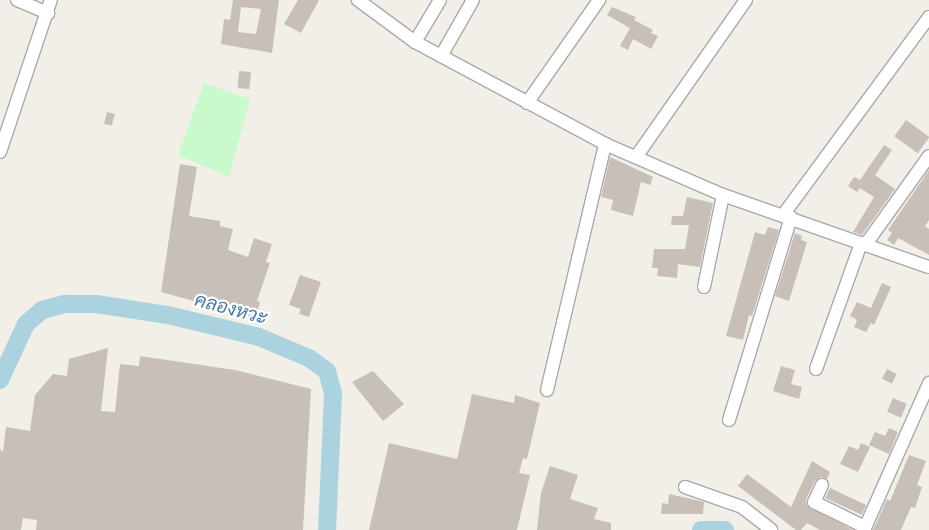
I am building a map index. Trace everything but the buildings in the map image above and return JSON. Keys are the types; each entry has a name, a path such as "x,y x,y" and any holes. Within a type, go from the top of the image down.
{"street":[{"path":"0,152 49,6 17,0"},
{"path":"358,0 415,42 605,144 723,195 929,267"},
{"path":"415,42 440,0"},
{"path":"441,56 473,0"},
{"path":"526,103 599,0"},
{"path":"636,157 746,0"},
{"path":"729,420 786,216 929,17"},
{"path":"547,390 605,144"},
{"path":"816,368 863,244 929,156"},
{"path":"704,287 723,195"},
{"path":"822,485 814,502 864,528 929,383"},
{"path":"685,487 742,507 771,530"}],"green space":[{"path":"204,83 250,99 229,177 178,155"}],"waterway":[{"name":"คลองหวะ","path":"0,380 26,324 42,310 65,304 96,304 168,315 259,337 309,358 327,371 333,394 327,530"},
{"name":"คลองหวะ","path":"701,530 725,530"}]}
